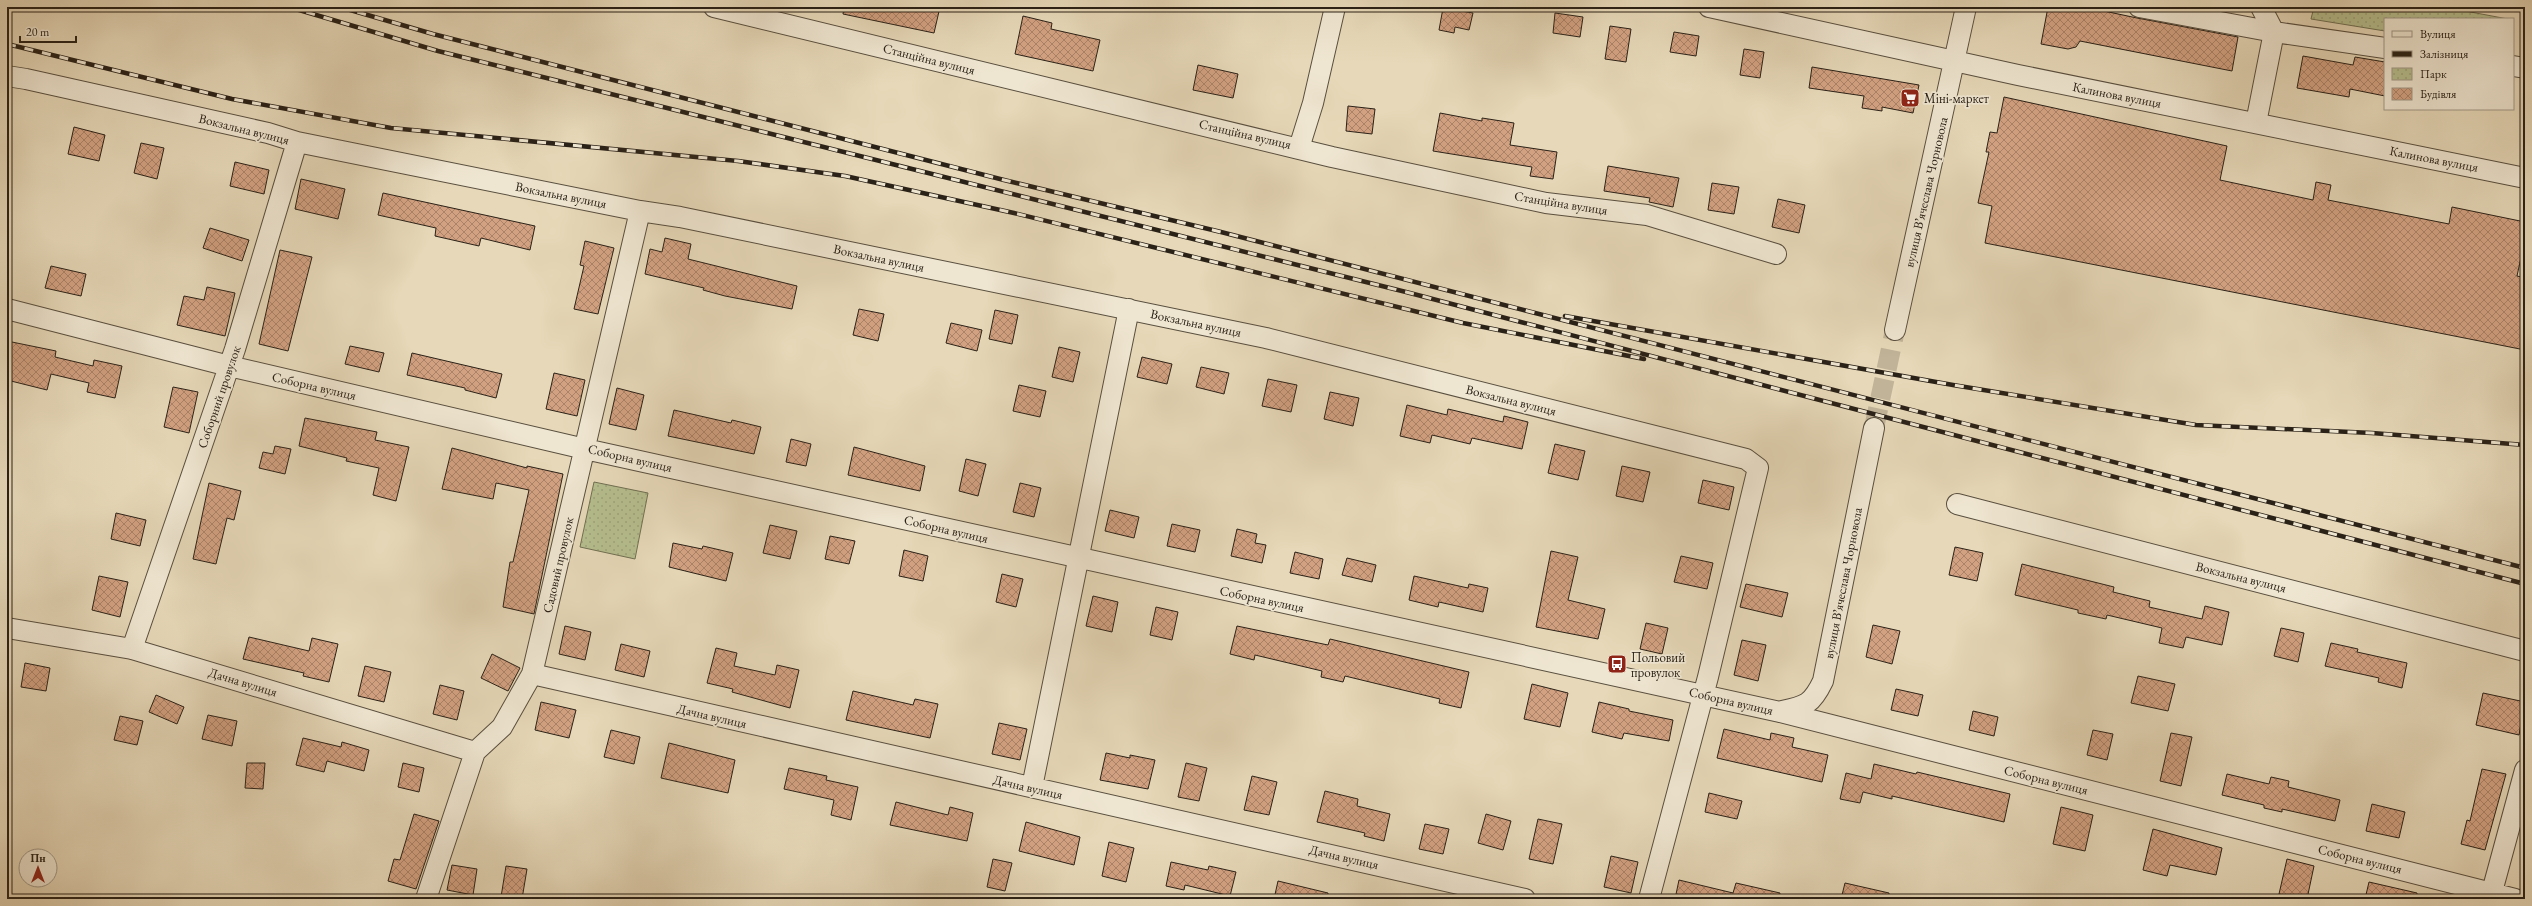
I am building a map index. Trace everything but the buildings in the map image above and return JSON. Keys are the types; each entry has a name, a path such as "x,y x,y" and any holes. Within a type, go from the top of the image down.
{"street":[{"name":"Станційна вулиця","path":"714,7 1299,148 1546,203 1647,215 1776,254"},
{"path":"1299,148 1313,103 1336,7"},
{"name":"Калинова вулиця","path":"1709,7 1955,62 2525,178"},
{"name":"вулиця Вʼячеслава Чорновола","path":"1895,330 1966,7"},
{"path":"2139,7 2274,32 2384,48"},
{"path":"2256,123 2274,32 2261,7"},
{"path":"2514,66 2525,68"},
{"name":"Вокзальна вулиця","path":"7,76 253,130 297,142 640,211 680,217 1266,338 1746,459 1758,468 1704,694"},
{"name":"Соборний провулок","path":"132,648 229,366 297,142"},
{"name":"Садовий провулок","path":"426,899 475,752 502,727 532,674 640,211"},
{"name":"Соборна вулиця","path":"7,309 229,366 585,448 1079,559 1704,694 1780,712 2491,896 2515,899"},
{"path":"1032,787 1129,310"},
{"name":"вулиця Вʼячеслава Чорновола","path":"1780,712 1804,707 1815,698 1823,681 1874,428"},
{"name":"Вокзальна вулиця","path":"1957,504 2525,650"},
{"name":"Дачна вулиця","path":"7,628 132,648 475,752"},
{"name":"Дачна вулиця","path":"532,674 1525,899"},
{"path":"1823,681 1823,698 1828,714 1845,729"},
{"path":"1649,899 1704,694"},
{"path":"2491,896 2525,770"}],"green space":[{"path":"2314,7 2444,7 2503,18 2384,18 2384,31 2311,19"},
{"path":"594,482 648,493 635,559 580,547"}],"tunnel":[{"path":"1874,428 1895,330"}],"railway":[{"path":"289,7 438,51 1406,292 2525,584"},
{"path":"340,7 433,34 1004,180 1221,232 2525,568"},
{"path":"7,44 232,99 391,128 738,161 845,176 1014,213 1463,323 1644,359"},
{"path":"1565,316 1953,385 2196,425 2372,433 2525,445"}],"place":[{"name":"Міні-маркет","path":"1910,98"},
{"name":"Польовий провулок","path":"1617,664"}]}
